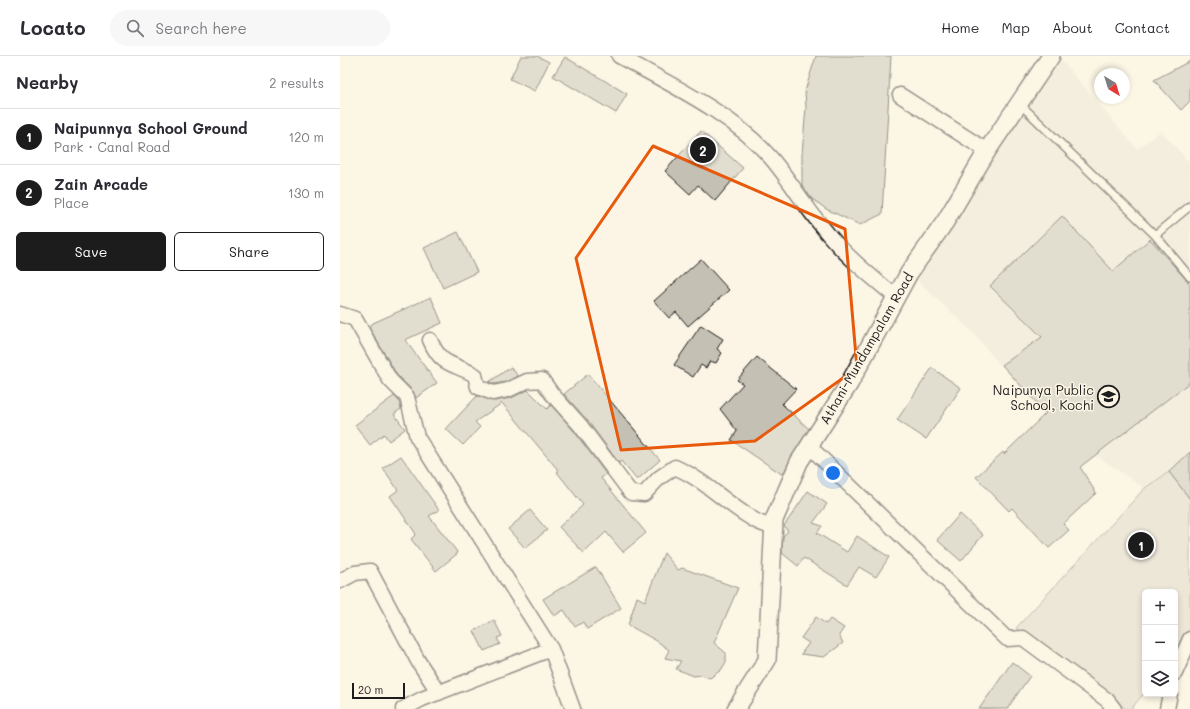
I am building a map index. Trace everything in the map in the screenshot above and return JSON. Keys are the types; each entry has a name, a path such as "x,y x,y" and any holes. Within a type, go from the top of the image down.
{"street":[{"path":"619,56 714,109 737,126 771,158 820,225 849,257 896,297"},
{"name":"Athani-Mundampalam Road","path":"736,709 767,660 774,520 796,470 809,446 849,384 909,273 944,222 987,151 1052,56"},
{"path":"900,95 987,151"},
{"path":"340,314 354,319 390,380 407,397 417,436 551,649 573,709"},
{"path":"430,340 436,354 445,362 474,375 478,387 493,393 508,390 527,381 542,380 552,394 590,438 631,493 644,494 659,478 675,467 710,486 752,519 774,528"},
{"path":"809,446 1007,639 1023,638 1107,700 1114,709"},
{"path":"340,581 355,573 370,571 418,661 439,693"},
{"path":"1178,666 1190,639"},
{"path":"403,709 439,693 551,649"},
{"path":"1167,709 1169,697"}],"lane":[{"path":"1020,104 1155,235 1190,277"},
{"path":"1155,235 1190,206"}],"highlighted area":[{"path":"653,146 845,229 857,368 755,441 621,450 576,258"}],"shaded area":[{"name":"Naipunya Public School, Kochi","path":"1058,56 1094,98 1094,104 1099,104 1137,149 1161,131 1190,163 1190,636 1178,650 1178,589 1142,589 1142,696 1131,709 1126,709 1016,628 1144,488 1097,456 1089,460 1044,415 971,331 909,273"},
{"path":"1169,472 1190,499 1190,636 1178,650 1178,589 1142,589 1142,696 1131,709 1126,709 1016,628 1145,488"}],"building":[{"path":"521,56 537,56 549,62 535,91 510,79"},
{"path":"816,56 891,56 882,214 860,225 826,209 811,198 802,185 802,155 806,107 805,91"},
{"path":"565,57 627,94 616,113 553,76"},
{"path":"1190,61 1190,101 1181,110 1154,80"},
{"path":"701,131 743,168 715,201 698,185 690,194 665,171"},
{"name":"Naipunya Public School, Kochi","path":"1062,216 1113,271 1150,239 1190,284 1190,382 1080,467 1096,493 1063,524 1069,530 1049,548 1012,508 1009,511 976,477 1003,452 1004,454 1046,413 1002,365 1042,337 990,286"},
{"path":"458,232 477,272 443,288 424,248"},
{"path":"701,259 729,290 688,326 676,312 669,318 654,301"},
{"path":"431,297 442,323 405,340 437,383 416,398 413,391 397,375 369,327 373,323"},
{"path":"701,325 723,339 717,349 722,353 716,363 710,361 706,368 701,365 693,377 674,365"},
{"path":"757,357 796,389 782,404 809,429 791,457 783,475 731,440 737,431 720,409 743,384 737,380"},
{"path":"511,367 518,376 505,382 494,384 489,382"},
{"path":"932,368 961,388 926,439 897,420"},
{"path":"588,374 660,460 637,480 621,461 619,463 587,420 564,394"},
{"path":"528,390 547,409 551,405 573,430 606,474 601,478 646,533 623,552 606,532 584,553 559,527 583,505 557,472 559,471 502,403 475,422 480,427 463,445 446,429 477,396 495,401 511,398"},
{"path":"394,396 399,401 401,409 394,414 405,429 389,441 384,434 370,445 355,425"},
{"path":"1190,452 1190,499 1169,472"},
{"path":"401,456 439,510 429,516 458,553 436,571 411,539 416,534 390,496 398,490 383,468"},
{"path":"808,491 827,504 813,523 822,526 817,533 847,552 857,536 889,557 876,577 859,567 847,585 804,558 798,566 782,553 783,536 788,531 784,526"},
{"path":"530,510 547,530 525,548 508,529"},
{"path":"960,514 983,535 961,561 937,540"},
{"path":"664,553 678,570 682,568 738,588 714,643 726,653 726,662 721,670 710,678 701,675 694,676 676,669 681,661 665,658 669,650 657,641 628,625 637,597 645,601"},
{"path":"596,567 621,608 587,629 583,622 575,627 564,610 554,616 543,599"},
{"path":"816,617 826,624 830,619 844,628 839,635 843,643 824,657 801,654 809,643 801,638"},
{"path":"494,620 502,636 497,638 500,644 484,651 474,631"},
{"path":"1012,662 1030,676 1007,709 979,709"}],"place":[{"name":"Zain Arcade","path":"703,150"},
{"name":"Naipunya Public School, Kochi","path":"1109,396"},
{"name":"Naipunnya School Ground","path":"1141,545"}]}
